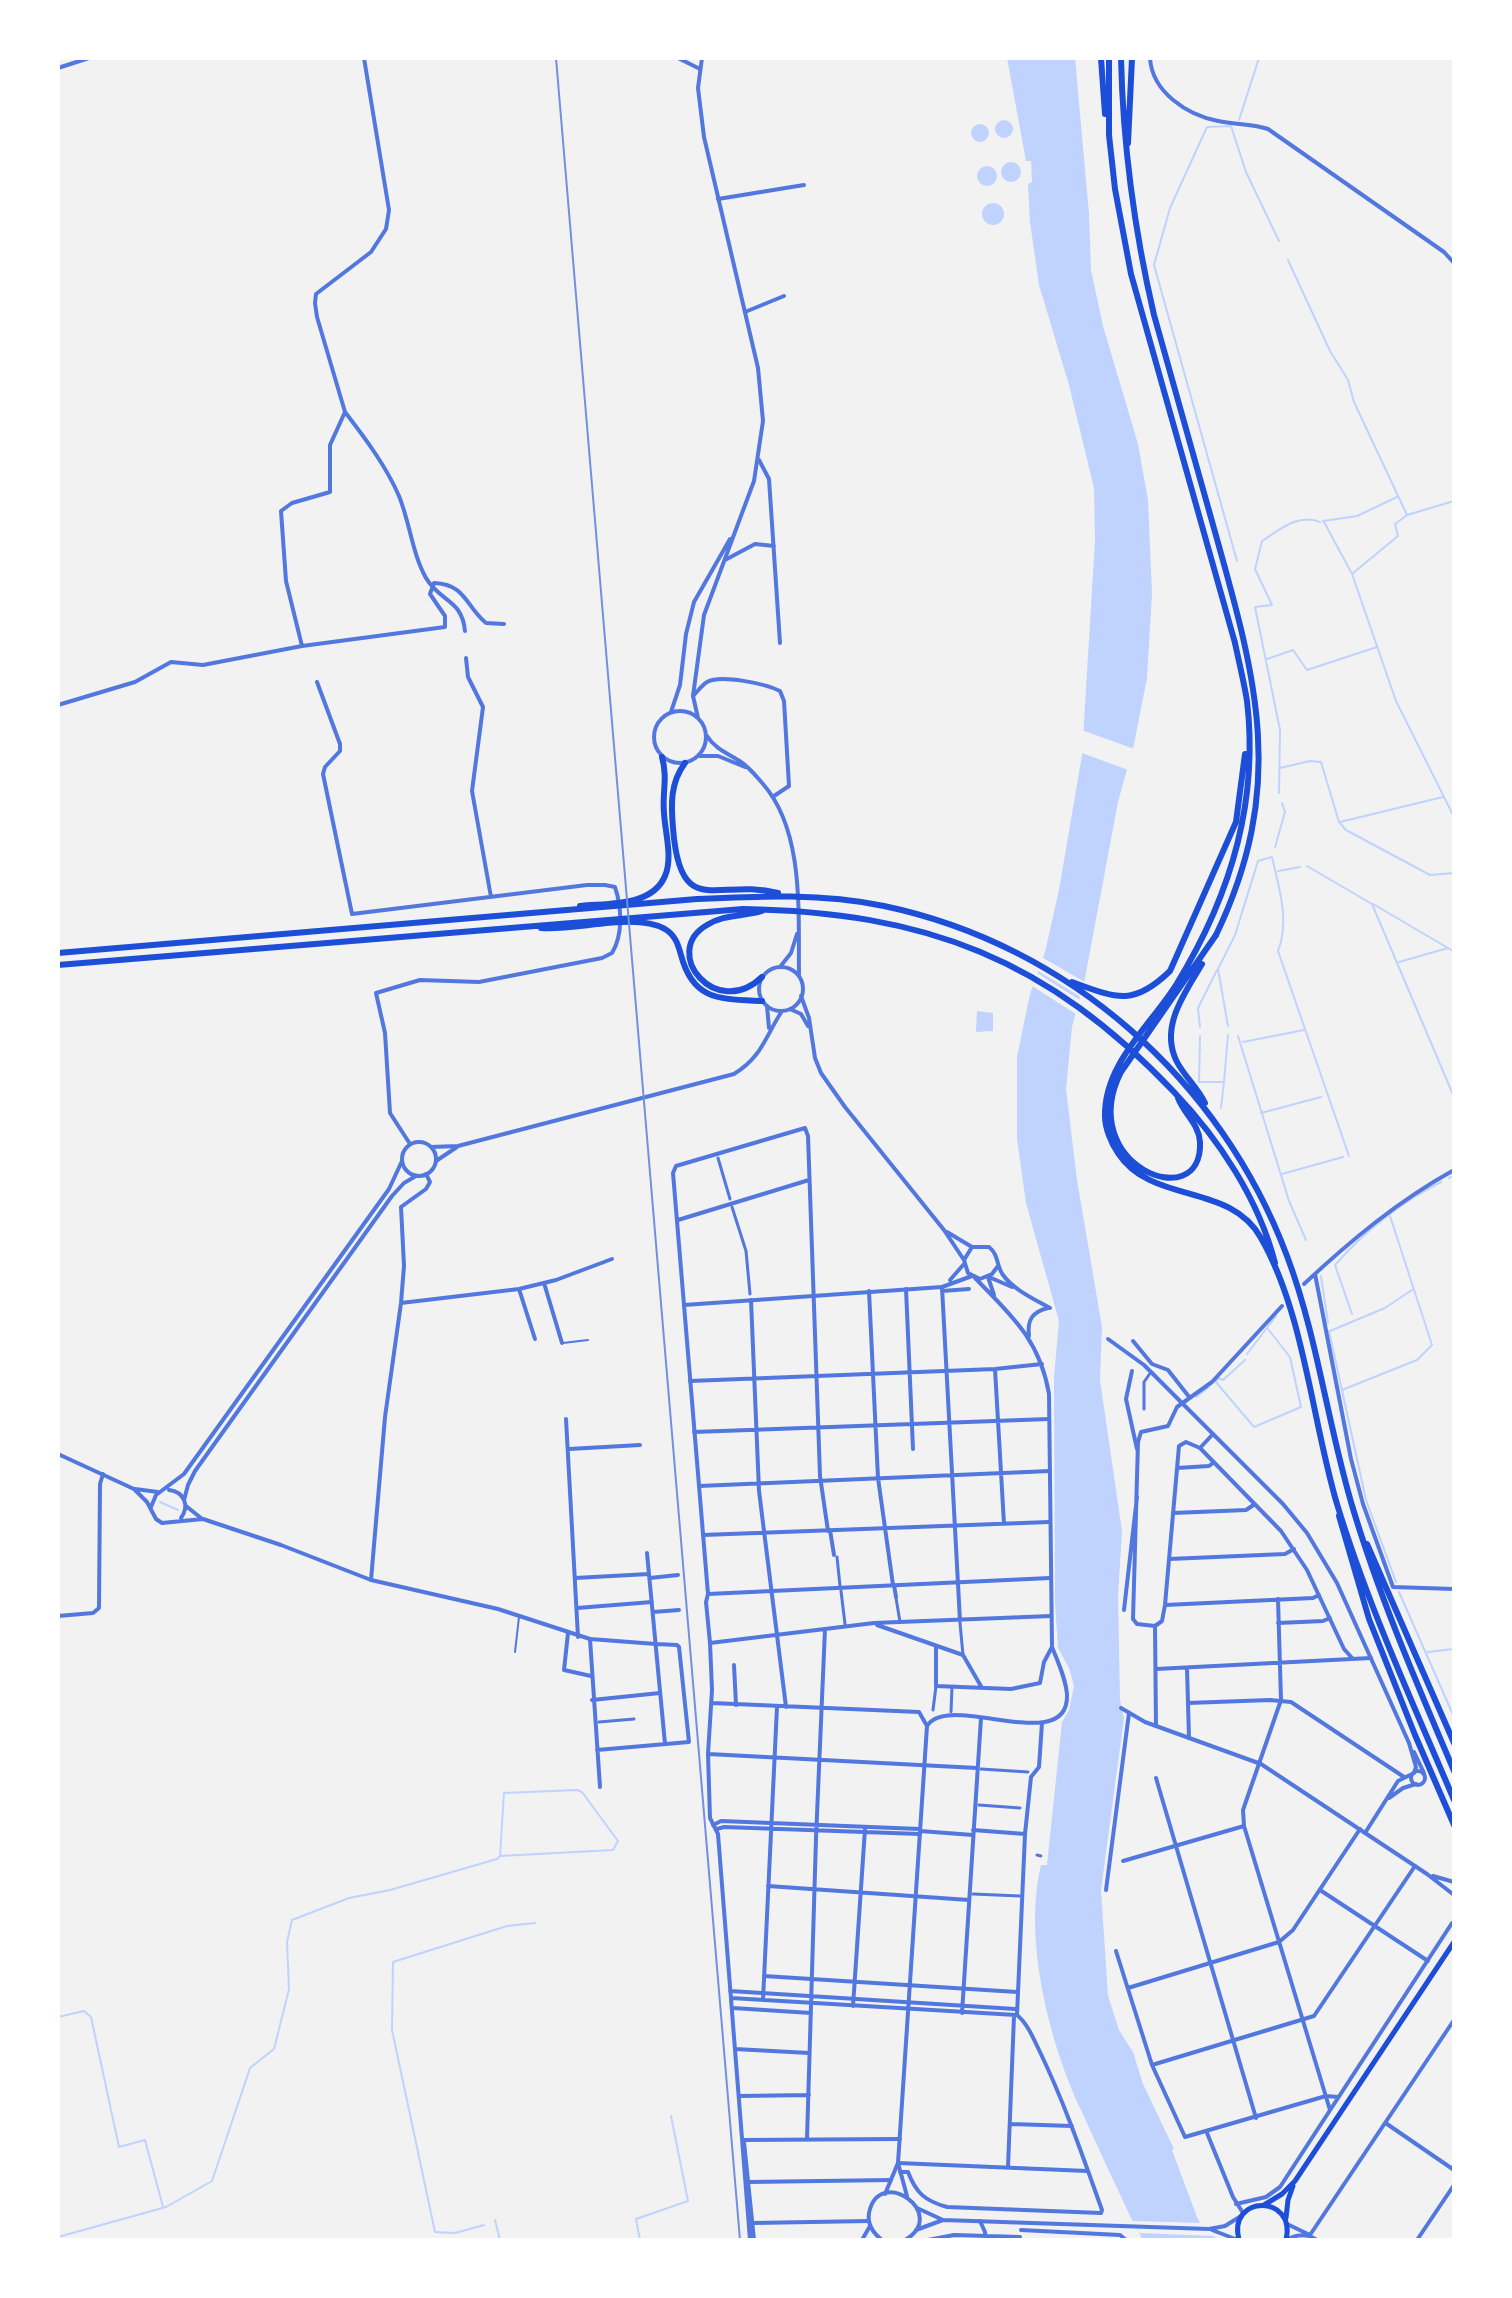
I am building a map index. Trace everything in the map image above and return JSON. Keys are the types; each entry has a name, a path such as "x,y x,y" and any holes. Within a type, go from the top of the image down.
{"highway":[{"path":"1101,58 1109,135"},
{"path":"1109,58 1109,135 1115,189 1131,274 1235,643 1249,730 1249,769 1243,823 1231,871 1212,920 1157,1016"},
{"path":"1121,58 1122,125 1137,235 1154,315 1246,640 1256,696 1260,768 1253,827 1241,874 1216,935 1180,1002 1171,1038 1176,1061 1202,1096 1208,1110"},
{"path":"1127,162 1132,58"},
{"path":"58,953 697,899 785,895 884,906 942,922 1014,951 1093,991 1112,996 1134,996 1153,987 1170,971 1236,822 1245,769 1246,730 1235,643"},
{"path":"513,915 636,900 654,891 665,876 667,855 663,809 667,773 662,757"},
{"path":"685,763 675,779 671,809 677,862 684,879 711,891 771,891 785,895"},
{"path":"762,977 743,990 721,991 709,987 694,973 689,955 693,938 708,924 723,917 751,915 769,909"},
{"path":"58,965 522,926 769,909 812,910 879,920 941,937 1012,965 1089,1013 1138,1055 1221,1149 1252,1204 1270,1243 1294,1325 1338,1508 1377,1616 1454,1800"},
{"path":"522,926 554,929 645,922 671,934 687,977 704,994 721,999 765,1003"},
{"path":"1216,935 1119,1070 1106,1095 1105,1121 1113,1147 1125,1165 1145,1180 1172,1191 1214,1199 1238,1212 1260,1236 1275,1263"},
{"path":"1066,980 1134,1033 1168,1065 1208,1110 1244,1162 1288,1259 1302,1302 1353,1510 1387,1612 1454,1771"},
{"path":"1119,1070 1112,1095 1114,1134 1131,1161 1154,1177 1172,1179 1181,1175 1190,1170 1199,1153 1197,1129 1176,1095"},
{"path":"1338,1508 1339,1523 1369,1619 1454,1825"},
{"path":"1353,1510 1454,1743"}],"main road":[{"path":"1264,2205 1295,2181 1452,1946"},
{"path":"1286,2240 1288,2200 1295,2181"},
{"path":"1238,2240 1237,2230 1242,2214 1253,2206 1275,2208 1286,2222"}],"street":[{"path":"58,68 89,58"},
{"path":"364,58 389,210 386,229 371,252 316,294 315,303 345,412 392,481 404,509 415,553 431,585 462,614 465,631"},
{"path":"678,58 700,69"},
{"path":"685,60 692,58"},
{"path":"702,58 699,109 762,396 762,440 754,481 704,615 693,696 698,718 717,748 751,770 774,796 789,830 795,878 801,996 821,1073 944,1230 973,1277 995,1297 1029,1338 1042,1364 1049,1394 1052,1647 1067,1691 1066,1704 1057,1716 1042,1723 942,1715 927,1726 898,2163 907,2196 917,2208 943,2220"},
{"path":"1150,58 1154,80 1161,90 1186,109 1217,121 1250,123 1268,129 1444,252 1454,263"},
{"path":"718,199 804,185"},
{"path":"745,312 784,296"},
{"path":"302,646 286,581 281,511 292,503 330,492 330,445 345,412"},
{"path":"759,460 769,479 780,643"},
{"path":"735,531 694,602 686,634 680,685 671,712 657,724 654,741 662,757 669,762 685,763 698,757 718,756 751,770"},
{"path":"725,560 755,544 774,546"},
{"path":"431,585 438,583 455,589 471,603 482,620 490,624 504,624"},
{"path":"58,705 135,682 171,662 203,665 302,646 445,627 445,616 430,594 431,585"},
{"path":"466,658 468,677 483,707 473,802 492,898"},
{"path":"693,696 706,682 717,679 768,685 780,691 784,701 789,786 774,796"},
{"path":"317,682 340,744 340,751 325,767 323,774 352,914 596,885 615,887 617,894 621,932 612,953 602,958 479,982 420,980 376,993 385,1033 390,1113 410,1144"},
{"path":"671,712 685,711 698,718"},
{"path":"698,757 707,736"},
{"path":"780,967 791,953 798,929"},
{"path":"769,1032 765,1003 759,989 762,977 773,968 780,967 799,976"},
{"path":"765,1003 782,1011 790,1009 801,996"},
{"path":"790,1009 801,1014 811,1031"},
{"path":"203,1519 162,1523 154,1516 153,1500 184,1474 396,1177 403,1152 410,1144 420,1141 431,1147 458,1146 734,1074 753,1061 782,1011"},
{"path":"752,2240 715,1827 710,1818 708,1754 712,1703 708,1594 673,1173 679,1164 802,1127 807,1130 808,1136 820,1480 845,1624"},
{"path":"180,1520 188,1485 195,1471 392,1196 404,1183 433,1169 436,1161 458,1146"},
{"path":"431,1147 436,1161"},
{"path":"718,1158 730,1199"},
{"path":"402,1161 406,1171 416,1176"},
{"path":"1304,1284 1405,1198 1454,1170"},
{"path":"371,1580 384,1433 404,1266 401,1207 426,1189 430,1182 426,1174"},
{"path":"677,1220 809,1180"},
{"path":"732,1207 746,1251 758,1483 786,1707"},
{"path":"944,1230 972,1247"},
{"path":"942,1289 958,1274 972,1247 989,1247 997,1256 1005,1279 1050,1308 1039,1310 1030,1319 1027,1326 1029,1338"},
{"path":"401,1303 519,1289 612,1259"},
{"path":"988,1277 998,1266"},
{"path":"1315,1274 1351,1459 1363,1504 1393,1587 1454,1589"},
{"path":"942,1289 973,1277 988,1277 1018,1289"},
{"path":"988,1277 995,1297"},
{"path":"544,1283 562,1343"},
{"path":"519,1289 535,1339"},
{"path":"906,1289 913,1449"},
{"path":"942,1289 963,1655 982,1688"},
{"path":"684,1305 750,1297 969,1289"},
{"path":"869,1291 878,1478 900,1622"},
{"path":"1282,1306 1212,1382 1176,1409 1168,1426 1141,1432 1133,1619 1137,1624 1155,1626 1162,1621 1179,1446 1186,1442 1200,1448 1281,1531 1319,1595 1344,1649 1353,1659"},
{"path":"1108,1339 1151,1372 1283,1504 1307,1533 1337,1583 1424,1775 1425,1780 1399,1790 1387,1800"},
{"path":"1133,1341 1152,1364 1168,1370 1190,1398"},
{"path":"690,1381 995,1369 1042,1364"},
{"path":"995,1369 1004,1524"},
{"path":"1132,1371 1126,1399 1129,1423 1139,1455"},
{"path":"1144,1409 1144,1382 1151,1372"},
{"path":"566,1419 578,1637"},
{"path":"694,1432 1049,1419"},
{"path":"1200,1448 1213,1434"},
{"path":"569,1449 640,1445"},
{"path":"58,1454 134,1489 152,1509"},
{"path":"1177,1468 1209,1466 1213,1462"},
{"path":"699,1486 1050,1471"},
{"path":"58,1616 93,1613 99,1608 100,1484 103,1473"},
{"path":"134,1489 179,1493 203,1519 371,1580 498,1609 578,1637 677,1645 689,1742 597,1750"},
{"path":"1124,1610 1138,1495"},
{"path":"1173,1513 1246,1510 1255,1504"},
{"path":"703,1535 1049,1522"},
{"path":"1169,1559 1285,1554 1294,1549"},
{"path":"647,1553 665,1744"},
{"path":"575,1578 678,1575"},
{"path":"708,1594 1050,1578"},
{"path":"1165,1605 1313,1598 1319,1595"},
{"path":"1278,1599 1281,1700 1243,1810 1244,1826 1330,2110"},
{"path":"577,1608 652,1602"},
{"path":"653,1612 679,1610"},
{"path":"710,1643 874,1623 1051,1616"},
{"path":"1278,1623 1330,1618"},
{"path":"874,1623 963,1655"},
{"path":"1155,1626 1156,1726"},
{"path":"807,2139 825,1629"},
{"path":"568,1633 564,1670 591,1676"},
{"path":"590,1639 600,1787"},
{"path":"933,1710 936,1647"},
{"path":"936,1686 1011,1689 1040,1683 1044,1662 1052,1647"},
{"path":"1336,1661 1343,1655 1344,1649"},
{"path":"1156,1669 1371,1658"},
{"path":"734,1665 736,1705"},
{"path":"1187,1667 1189,1738"},
{"path":"951,1712 952,1687"},
{"path":"592,1700 660,1693"},
{"path":"1188,1703 1281,1700 1297,1706 1404,1777"},
{"path":"712,1703 919,1712 927,1726"},
{"path":"763,2000 777,1707"},
{"path":"1121,1708 1156,1726 1261,1764 1454,1895"},
{"path":"1106,1890 1129,1713"},
{"path":"962,2013 981,1718"},
{"path":"599,1722 634,1719"},
{"path":"1008,2167 1025,1834 1031,1777 1039,1767 1042,1723"},
{"path":"1409,1743 1415,1762 1412,1780 1438,1788"},
{"path":"708,1754 1028,1772"},
{"path":"1365,1833 1394,1786 1404,1777 1420,1771 1424,1775"},
{"path":"1156,1778 1256,2118"},
{"path":"979,1805 1020,1808"},
{"path":"715,1827 771,1825 1025,1834"},
{"path":"1123,1861 1244,1826"},
{"path":"853,2006 865,1829"},
{"path":"1128,1988 1279,1942 1293,1930 1360,1829"},
{"path":"1152,2065 1314,2016 1415,1866"},
{"path":"1427,1874 1454,1882"},
{"path":"768,1886 969,1900"},
{"path":"1320,1890 1428,1961"},
{"path":"973,1894 1020,1896"},
{"path":"1236,2204 1266,2197 1280,2187 1452,1923"},
{"path":"1116,1951 1152,2065 1187,2138 1326,2096 1338,2097"},
{"path":"764,1976 1017,1992"},
{"path":"730,1991 962,2004 1016,2013 1032,2036 1074,2126 1102,2210 1101,2213 947,2207 928,2201 915,2189 908,2172 900,2172"},
{"path":"731,1998 962,2013 1016,2013"},
{"path":"732,2008 811,2013"},
{"path":"1308,2238 1454,2020"},
{"path":"1014,2035 1022,2030 1032,2036"},
{"path":"735,2049 810,2053"},
{"path":"739,2096 809,2095"},
{"path":"1386,2123 1454,2170"},
{"path":"1011,2124 1074,2126"},
{"path":"916,2230 943,2220 1209,2229 1224,2226 1242,2214 1207,2133"},
{"path":"743,2140 900,2139"},
{"path":"743,2140 753,2223 752,2240"},
{"path":"898,2163 1087,2171"},
{"path":"885,2194 898,2163"},
{"path":"749,2182 891,2180"},
{"path":"1417,2240 1454,2185"},
{"path":"862,2240 873,2203 892,2192 907,2196"},
{"path":"1236,2204 1253,2206"},
{"path":"910,2239 919,2223 917,2208"},
{"path":"980,2221 986,2238"},
{"path":"928,2240 944,2235 1020,2238 1022,2222"},
{"path":"1286,2222 1308,2238"},
{"path":"753,2223 869,2223"},
{"path":"869,2223 881,2240"},
{"path":"1209,2229 1238,2240"},
{"path":"1021,2230 1120,2235 1126,2240"},
{"path":"1286,2240 1317,2240"}],"lane":[{"path":"562,1343 588,1340"},
{"path":"515,1652 519,1616"}],"water":[{"path":"1007,58 1075,58 1091,270 1103,326 1138,444 1148,500 1152,593 1147,678 1118,802 1085,978 1072,1027 1066,1089 1077,1180 1102,1327 1100,1380 1122,1531 1118,1595 1120,1700 1124,1718 1101,1890 1108,1996 1119,2030 1133,2052 1143,2084 1174,2149 1197,2217 1202,2227 1220,2240 1142,2240 1058,2052 1037,1956 1036,1894 1041,1865 1047,1865 1062,1722 1069,1710 1074,1686 1058,1648 1055,1602 1054,1377 1059,1321 1026,1203 1017,1139 1017,1057 1030,994 1045,952 1059,890 1082,755 1095,540 1094,488 1069,385 1039,285 1030,222 1028,184 1032,182 1031,161 1026,161"},
{"path":"1004,120 1013,129 1004,138 995,129"},
{"path":"980,124 989,133 980,142 971,133"},
{"path":"1011,162 1018,165 1021,172 1018,179 1011,182 1004,179 1001,172 1004,165"},
{"path":"987,166 994,169 997,176 994,183 987,186 980,183 977,176 980,169"},
{"path":"993,203 1001,206 1004,214 1001,222 993,225 985,222 982,214 985,206"},
{"path":"977,1011 993,1013 993,1031 976,1032"}],"pier":[{"path":"1079,729 1137,750 1131,771 1079,752"},
{"path":"1040,956 1088,984 1084,999 1035,969"},
{"path":"1034,971 1083,1002 1079,1016 1029,984"},
{"path":"1132,2221 1204,2223 1224,2238 1140,2233"}],"waterway":[{"path":"1239,120 1259,58"},
{"path":"1237,561 1154,265 1170,208 1207,127 1231,126 1246,172 1279,241"},
{"path":"1288,260 1330,351 1348,380 1354,402 1407,515 1395,524 1398,536 1352,574 1396,701 1454,817"},
{"path":"1323,521 1357,516 1397,497"},
{"path":"1407,515 1454,501"},
{"path":"1279,793 1280,730 1255,607 1272,605 1255,569 1262,541 1296,521 1320,522"},
{"path":"1324,522 1351,572"},
{"path":"1267,659 1293,650 1307,670 1377,647"},
{"path":"1280,768 1310,761 1321,762 1339,822 1346,830 1430,875 1454,873"},
{"path":"1340,822 1443,797"},
{"path":"1275,847 1285,812 1282,803"},
{"path":"1228,1026 1218,969 1235,935 1258,861 1272,857 1283,916 1278,951 1349,1156"},
{"path":"1307,866 1372,904 1454,1097"},
{"path":"1278,871 1300,867"},
{"path":"1373,904 1448,948"},
{"path":"1399,962 1448,948 1454,952"},
{"path":"1200,1027 1198,1008 1217,970"},
{"path":"1243,1042 1304,1030"},
{"path":"1224,1082 1228,1035"},
{"path":"1200,1036 1199,1082 1224,1082 1221,1108"},
{"path":"1238,1036 1289,1201 1306,1240"},
{"path":"1261,1113 1321,1097"},
{"path":"1282,1174 1343,1157"},
{"path":"1449,1178 1454,1175"},
{"path":"1352,1314 1335,1265 1384,1219 1441,1182"},
{"path":"1342,1390 1417,1360 1432,1345 1390,1216"},
{"path":"1321,1276 1328,1323"},
{"path":"1330,1331 1385,1308 1412,1290"},
{"path":"1247,1354 1276,1316"},
{"path":"1215,1381 1254,1427 1301,1407 1290,1357 1268,1329"},
{"path":"1329,1331 1366,1500 1396,1582"},
{"path":"1216,1381 1219,1378 1223,1380 1245,1360"},
{"path":"1196,1397 1208,1388"},
{"path":"160,1502 178,1510"},
{"path":"1399,1592 1454,1717"},
{"path":"1428,1652 1454,1649"},
{"path":"58,2237 166,2207 212,2181 250,2068 274,2049 289,1989 287,1942 292,1920 349,1898 390,1890 497,1859 500,1856 504,1793 582,1792 618,1841 613,1850 500,1856"},
{"path":"484,2225 455,2233 435,2232 392,2030 393,1962 507,1926 535,1923"},
{"path":"58,2017 84,2011 91,2017 119,2147 145,2140 163,2207"},
{"path":"640,2240 636,2219 688,2201 671,2116"},
{"path":"495,2220 500,2240"}],"railway":[{"path":"556,58 740,2240"}]}
